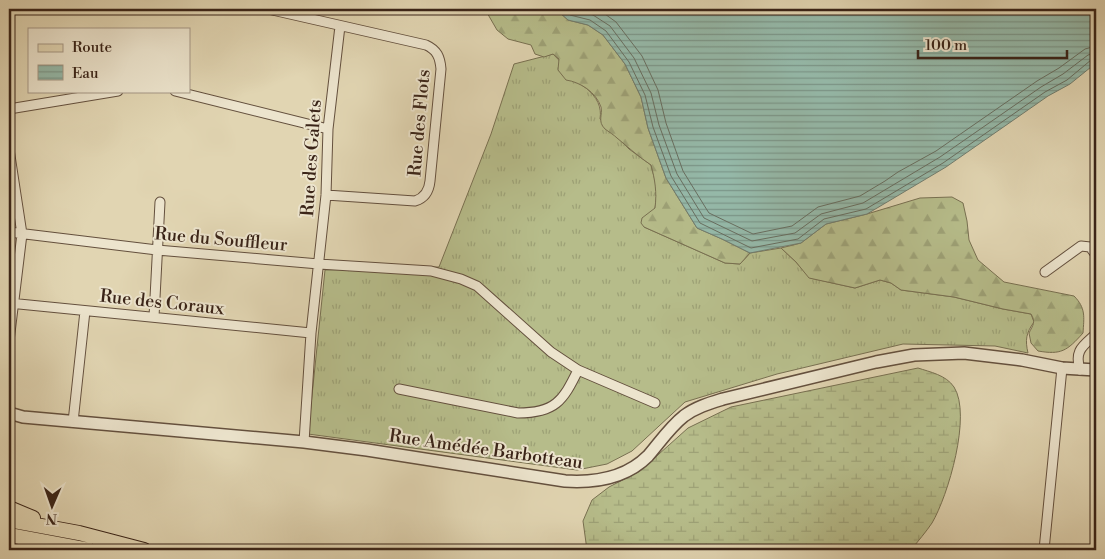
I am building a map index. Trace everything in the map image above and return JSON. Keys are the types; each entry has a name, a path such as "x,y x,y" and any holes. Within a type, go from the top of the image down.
{"main road":[{"path":"9,508 28,517 79,533 144,550"},
{"path":"9,520 79,533"},
{"path":"9,535 90,550"}],"street":[{"path":"268,9 340,26"},
{"name":"Rue des Galets","path":"304,442 311,333 326,195 328,129 340,26"},
{"name":"Rue des Flots","path":"326,195 408,201 424,197 429,188 430,181 441,69 438,55 432,48 426,45 340,26"},
{"path":"9,109 112,92"},
{"path":"179,92 328,129"},
{"path":"9,149 22,234 11,303 9,341"},
{"path":"154,317 160,202"},
{"name":"Rue du Souffleur","path":"9,232 157,250 431,272 461,279 477,286 551,352 578,370 655,403"},
{"path":"1045,272 1081,246 1090,247 1096,255"},
{"name":"Rue des Coraux","path":"11,303 311,333"},
{"path":"73,422 85,311"},
{"path":"1080,370 1077,358 1078,351 1096,334"},
{"name":"Rue Amédée Barbotteau","path":"9,413 23,417 73,422 304,442 566,481 596,481 622,474 638,464 679,420 695,409 723,399 885,360 932,354 964,353 994,356 1062,368 1096,370"},
{"path":"1044,550 1062,368"},
{"path":"399,389 518,413 534,413 546,410 560,401 578,370"},
{"name":"Rue Amédée Barbotteau","path":"9,419 23,417"}],"green space":[{"path":"487,9 560,9 559,12 568,20 588,25 603,35 625,64 641,97 648,128 666,178 697,228 750,253 740,264 725,263 644,227 641,223 642,218 655,208 655,186 651,165 605,129 601,123 601,107 599,102 587,89 577,83 566,80 558,70 559,59 553,54 544,57 535,54 531,45 508,39 497,30 486,11"},
{"path":"553,54 573,79 586,88 596,99 600,110 600,119 629,149 651,165 657,196 655,208 644,227 725,263 740,264 750,253 781,248 810,278 855,288 880,280 891,283 901,290 954,297 1031,314 1034,322 1027,337 1028,353 995,346 903,344 777,374 685,402 632,451 607,464 577,470 308,434 325,270 439,267 491,134 514,64"},
{"path":"952,197 963,203 969,240 978,260 1004,282 1074,296 1078,300 1083,313 1083,333 1068,348 1058,352 1038,351 1031,343 1029,333 1034,321 1031,314 954,297 901,290 891,283 880,280 855,288 809,278 781,248 801,243 826,224 920,198"},
{"path":"918,368 937,374 951,383 959,400 960,416 956,455 945,494 932,523 911,550 587,550 583,521 592,500 609,487 640,471 688,428 731,407"}],"water":[{"path":"560,9 1096,9 1096,63 1070,84 1048,96 946,167 867,214 826,224 801,243 750,253 697,228 666,178 648,128 641,97 625,64 603,35 588,25 568,20 559,12"}]}
